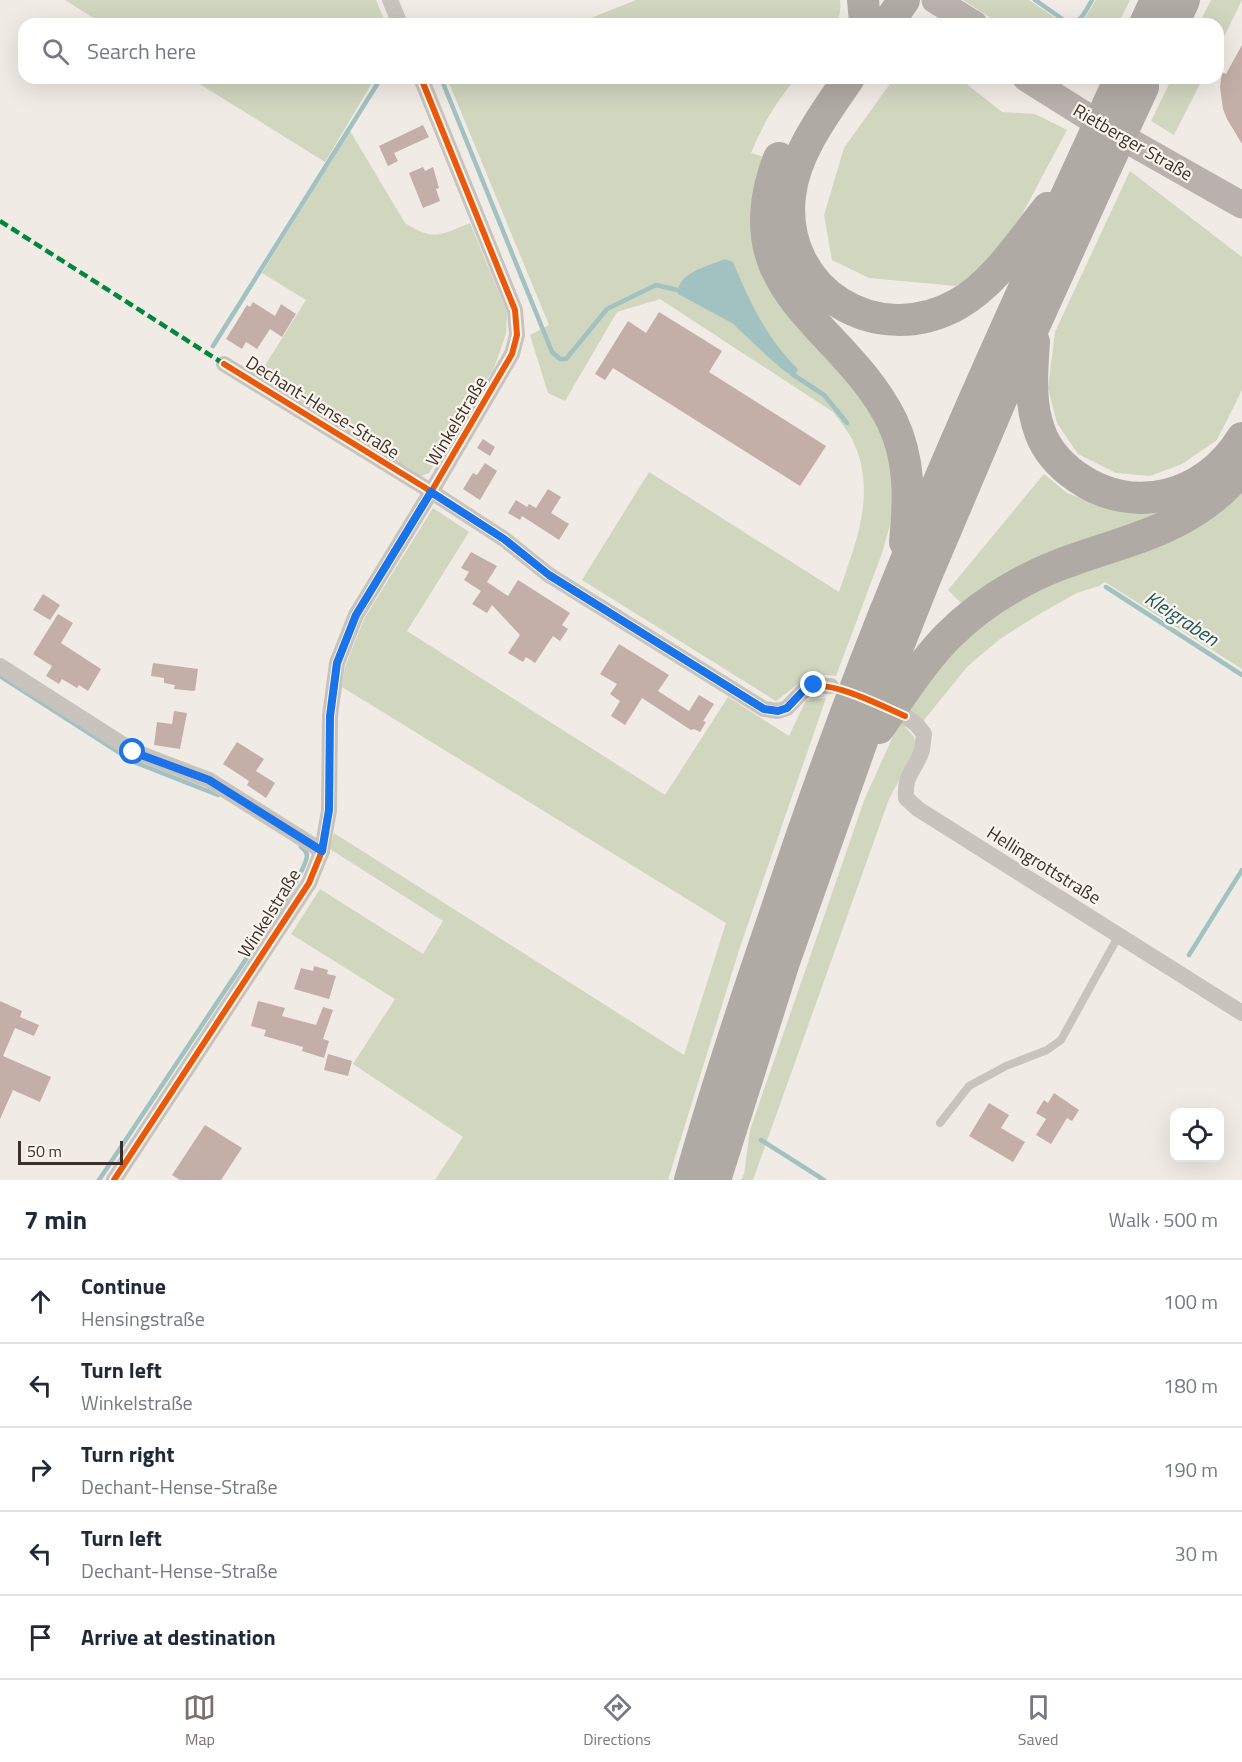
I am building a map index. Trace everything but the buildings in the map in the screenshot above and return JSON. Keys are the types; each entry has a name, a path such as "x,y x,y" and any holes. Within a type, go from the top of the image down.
{"highway":[{"path":"872,14 905,0"},
{"path":"1148,18 1156,0"},
{"path":"1176,18 1185,0"},
{"path":"824,84 797,124 781,154 767,204 765,222 767,235 773,261 789,293 870,387 882,404 900,442 908,482 909,501 902,570"},
{"path":"845,84 804,150 792,185 789,215 798,255 809,274 823,291 841,305 861,314 890,320 920,319 960,303 996,273 1090,164"},
{"path":"690,1180 725,1063 794,856 852,697 902,570 1014,310 1090,164 1135,84"},
{"path":"715,1180 784,963 852,766 924,581 1036,320 1090,164"},
{"path":"1036,320 1031,383 1033,408 1040,433 1053,457 1069,472 1090,486 1113,495 1134,498 1157,498 1182,491 1204,479 1233,453 1242,438"},
{"path":"852,766 914,677 948,636 977,611 1014,586 1055,567 1135,540 1184,519 1218,494 1242,469"}],"main road":[{"path":"905,0 934,18"},
{"path":"936,0 964,18"},
{"name":"Rietberger Straße","path":"1036,84 1104,127 1242,205"},
{"name":"Rietberger Straße","path":"1069,84 1242,184"}],"street":[{"path":"390,0 397,18"},
{"name":"Winkelstraße","path":"114,1180 309,883 322,851 329,810 330,716 337,663 356,615 513,354 517,335 515,310 423,84"},
{"name":"Dechant-Hense-Straße","path":"224,364 431,492 504,539 549,575 764,709 778,711 787,708 805,689 814,685 831,686"},
{"path":"0,666 133,752 209,780 322,851"},
{"name":"Hellingrottstraße","path":"905,716 924,734 922,751 907,777 905,788 906,798 918,809 1242,1013"}],"lane":[{"path":"940,1123 969,1086 1006,1066 1047,1050 1061,1040 1119,935"}],"green space":[{"path":"65,0 376,0 384,18 94,18"},
{"path":"636,0 840,0 838,18 591,18"},
{"path":"963,0 1029,0 1055,18 991,18"},
{"path":"1096,0 1130,0 1121,18 1085,18"},
{"path":"1211,0 1242,0 1224,37 1224,18 1202,18"},
{"path":"200,84 371,84 325,162"},
{"path":"449,84 791,84 770,114 751,153 767,158 857,393 880,430 892,466 893,500 890,525 882,553 836,676 811,674 776,701 582,580 649,472 839,592 862,516 864,497 860,458 852,439 833,412 660,299 617,312 565,401 548,393 530,335 549,325"},
{"path":"890,84 967,84 1002,112 1035,114 1067,130 1011,235 974,276 956,286 869,278 832,260 824,215 844,148"},
{"path":"1169,84 1200,84 1174,135 1151,121"},
{"path":"350,131 405,223 423,233 437,235 470,223 507,312 506,334 494,368 429,473 419,477 259,375 306,300 262,273"},
{"path":"1130,171 1242,257 1242,390 1217,440 1182,464 1150,476 1116,473 1078,454 1057,423 1048,388 1055,332"},
{"path":"1044,474 1067,493 1104,507 1203,499 961,603 948,590"},
{"path":"1242,482 1242,669 1105,582 1077,593 1000,639 968,666 923,721 905,710 923,682 983,619"},
{"path":"433,508 469,532 407,631 665,795 728,697 789,736 806,700 826,698 740,947 668,1180 435,1180 463,1137 353,1064 395,999 291,934 320,889 423,954 443,921 330,849 334,833 684,1055 726,923 342,687 345,667 364,619"},
{"path":"900,721 914,737 916,749 889,799 753,1180 741,1180 744,1174 750,1130 865,798"}],"water":[{"path":"725,259 733,262 752,305 768,332 798,369 794,377 783,370 732,323 678,294 679,286 688,275"}],"waterway":[{"path":"1035,0 1061,18"},
{"path":"1081,18 1092,0"},
{"path":"213,346 377,84"},
{"path":"443,84 552,352 560,359 566,359 607,309 656,285 682,291"},
{"name":"Kleigraben","path":"792,374 824,395 847,423"},
{"name":"Kleigraben","path":"1106,587 1242,675"},
{"path":"0,676 134,762 218,795"},
{"path":"99,1180 288,896 306,859 306,852 301,847"},
{"name":"Kleigraben","path":"1189,955 1242,870"},
{"name":"Kleigraben","path":"761,1140 824,1180"}],"marked path":[{"path":"0,221 224,364"}],"cycle path":[{"path":"114,1180 309,883 322,851 329,810 330,716 337,663 356,615 512,354 517,335 515,310 423,84"},
{"path":"224,364 424,487 504,539 549,575 764,709 783,710 806,689 820,686 844,691 905,716"}],"route":[{"path":"133,752 209,780 322,851 329,810 330,716 337,663 356,615 431,492 504,539 549,575 764,709 778,711 787,708 805,689 814,685"}]}
